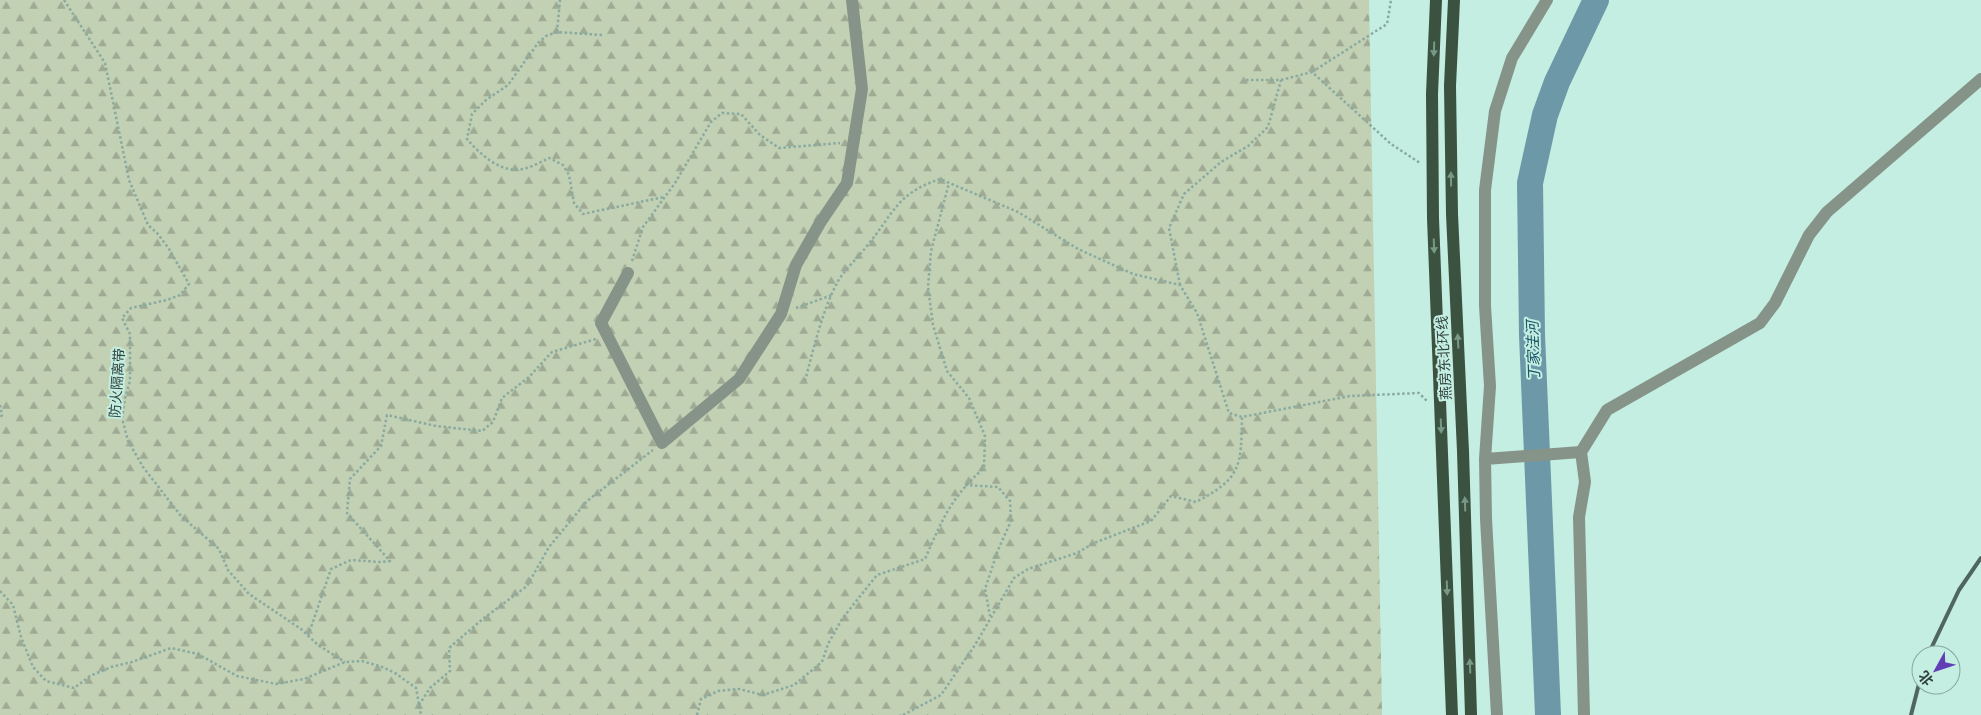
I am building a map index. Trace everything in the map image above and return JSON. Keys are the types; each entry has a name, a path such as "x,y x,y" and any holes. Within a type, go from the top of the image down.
{"main road":[{"name":"燕房东北环线","path":"1436,0 1432,94 1433,218 1452,715"},
{"name":"燕房东北环线","path":"1454,0 1450,86 1452,204 1463,451 1471,715"}],"street":[{"path":"628,274 600,323 662,443 739,379 781,314 796,265 820,223 848,183 862,89 852,0"},
{"path":"1497,715 1486,519 1485,459 1490,386 1485,306 1485,190 1495,111 1512,58 1547,0"},
{"path":"1584,715 1579,517 1585,482 1581,452 1607,410 1760,322 1775,303 1809,235 1827,212 1981,79"},
{"path":"1485,459 1581,452"}],"path":[{"name":"防火隔离带","path":"64,0 105,63 128,180 148,225 157,233 169,249 189,284 180,295 131,308 122,318 130,334 130,382 122,418 128,441 142,467 181,516 219,549 228,570 249,594 344,662"},
{"path":"557,32 560,0"},
{"path":"1246,80 1281,80 1312,72 1387,24 1391,0"},
{"path":"602,35 557,32 546,36 538,43 508,85 486,100 472,114 467,139 481,154 502,167 522,170 549,158 563,165 569,175 574,203 583,214 664,197"},
{"path":"1312,72 1391,144 1422,164"},
{"path":"1281,80 1268,127 1248,146 1221,162 1184,194 1169,228 1180,285 1197,313 1229,413 1242,417 1350,396 1419,394 1433,406"},
{"path":"628,274 643,227 675,183 711,122 722,113 741,114 760,135 780,148 854,141"},
{"path":"805,381 815,342 837,282 868,245 896,205 920,186 940,179 1018,212 1078,249 1133,274 1180,285"},
{"path":"697,715 701,699 718,691 739,689 763,695 794,685 822,662 828,644 842,620 876,575 925,559 943,517 965,485 984,468 985,436 968,398 947,371 933,325 928,287 931,251 949,183"},
{"path":"781,314 832,295"},
{"path":"308,636 331,569 351,560 390,560 347,513 350,479 381,446 387,416 436,426 482,431 493,422 502,398 529,377 552,352 607,336"},
{"path":"0,405 2,415 0,418"},
{"path":"903,715 941,695 975,645 1014,578 1028,569 1077,552 1094,543 1151,520 1171,496 1196,502 1214,492 1228,480 1239,465 1242,417"},
{"path":"419,705 430,688 450,671 449,648 484,618 527,586 549,547 587,501 662,443"},
{"path":"965,485 998,487 1010,501 1012,521 998,550 985,589 990,618"},
{"path":"0,591 13,605 21,637 33,667 46,681 74,688 90,676 110,667 132,662 171,648 198,654 237,676 276,684 304,679 344,662 362,661 396,673 416,688 422,715"}],"green space":[{"path":"0,0 1369,0 1382,715 0,715"}],"waterway":[{"name":"丁家洼河","path":"1548,715 1532,335 1530,183 1545,115 1557,82 1596,0"}],"railway":[{"path":"1933,645 1959,590 1981,558"},
{"path":"1911,715 1916,695"}]}
